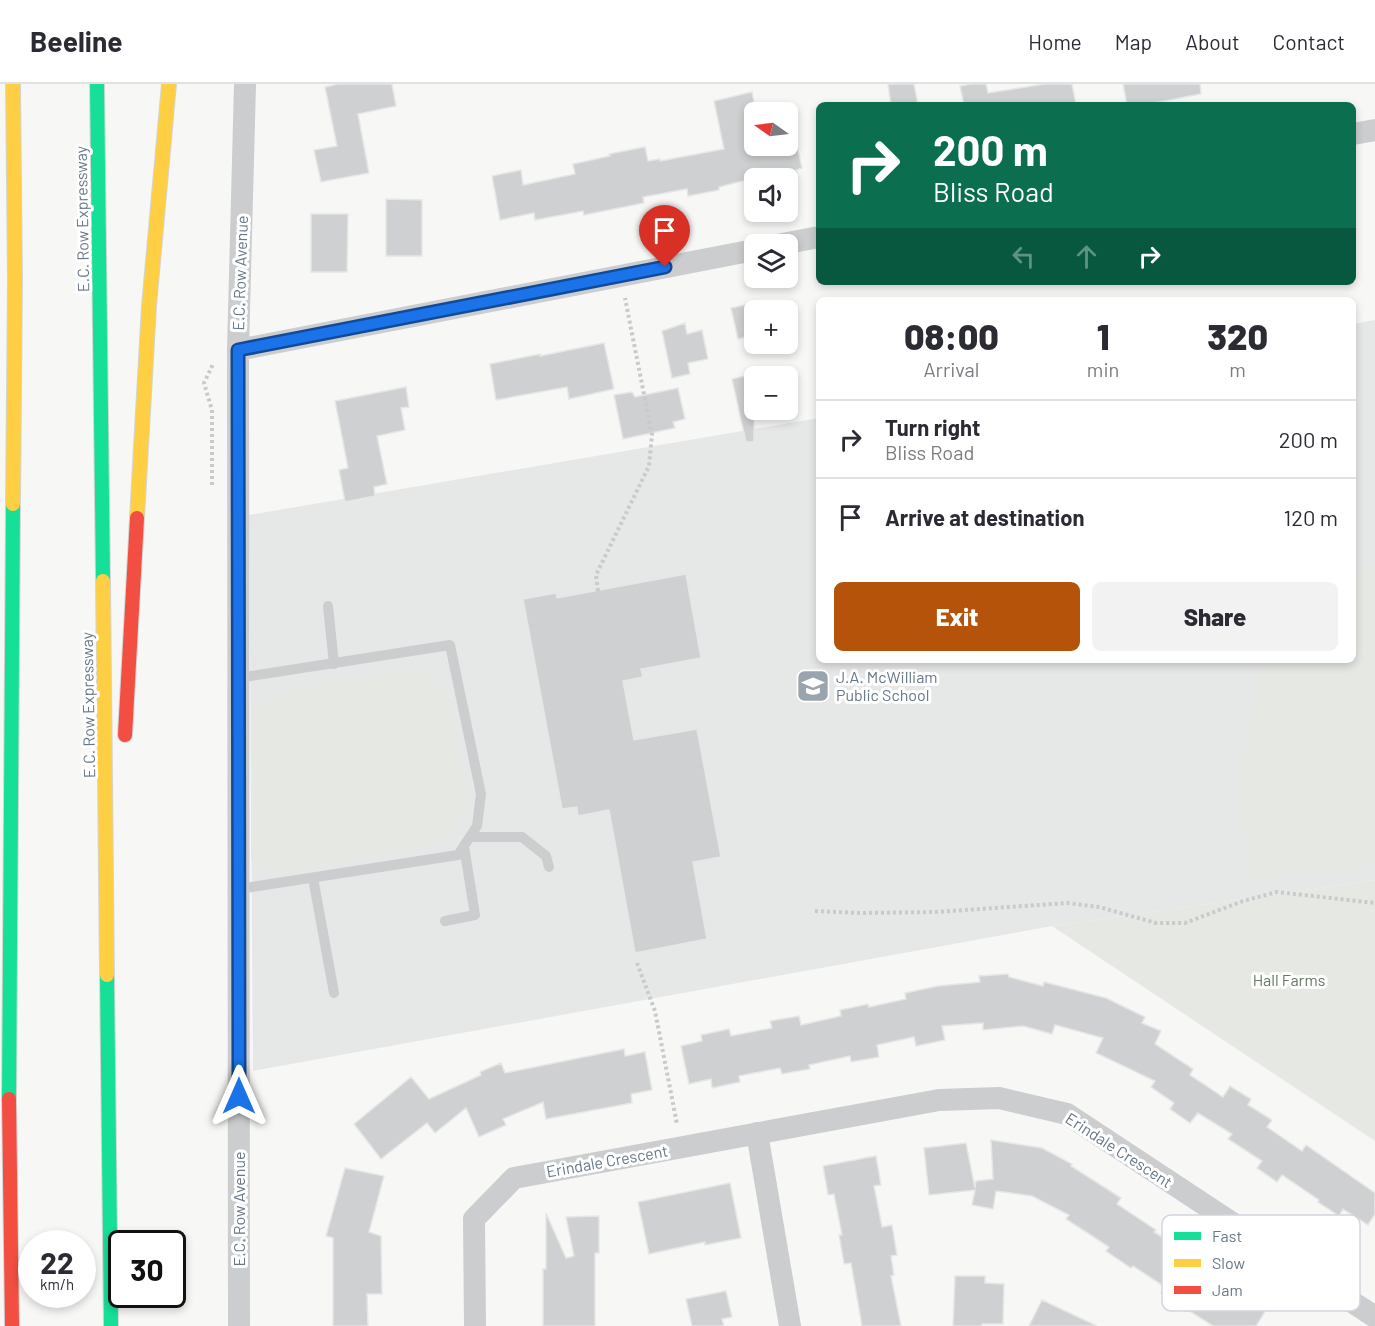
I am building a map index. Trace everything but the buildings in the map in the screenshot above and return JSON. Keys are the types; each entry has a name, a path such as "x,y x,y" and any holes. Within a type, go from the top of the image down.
{"highway":[{"path":"12,1326 8,1054 15,279 13,84"},
{"name":"E.C. Row Expressway","path":"97,84 111,1326"},
{"path":"123,749 127,715 149,306 169,84"},
{"path":"108,919 119,794"},
{"path":"0,976 8,1054"}],"street":[{"name":"E.C. Row Avenue","path":"239,1326 238,350 245,84"},
{"path":"1356,133 1375,130"},
{"path":"798,241 816,238"},
{"path":"238,350 744,252"},
{"name":"Erindale Crescent","path":"475,1326 474,1219 514,1178 939,1100 999,1098 1067,1114 1220,1215"},
{"path":"757,1133 790,1326"},
{"name":"Erindale Crescent","path":"1360,1307 1375,1317"}],"lane":[{"path":"328,606 334,664"},
{"path":"238,678 450,645 481,794 477,826 458,855 239,889"},
{"path":"467,841 522,837 546,856 549,867"},
{"path":"445,921 475,915 467,841"},
{"path":"313,878 334,993"}],"path":[{"path":"598,591 596,574 649,466 652,435 624,291"},
{"path":"815,910 859,913 936,912 1067,903 1099,907 1155,923 1185,923 1243,901 1277,892 1375,903"},
{"path":"637,963 655,1011 676,1124"}],"shaded area":[{"name":"J.A. McWilliam Public School","path":"1375,320 1375,880 1052,926 253,1071 249,515 816,419 816,663 1356,663 1356,323"}],"green space":[{"path":"1375,568 1375,865 1251,879 1239,788 1255,687 1267,663 1356,663 1356,577"},
{"path":"413,670 433,681 447,699 466,790 461,822 451,834 434,843 289,871 265,868 251,860 251,712 284,691"},
{"name":"Hall Farms","path":"1375,880 1375,1141 1052,926"}],"traffic: fast":[{"path":"97,84 103,581"},
{"path":"9,1099 13,504"},
{"path":"107,975 111,1326"}],"traffic: slow":[{"path":"13,84 15,279 13,504"},
{"path":"137,518 149,306 169,84"},
{"path":"103,581 107,975"}],"traffic: jam":[{"path":"125,735 137,518"},
{"path":"9,1099 12,1326"}],"place":[{"name":"J.A. McWilliam Public School","path":"813,686"}],"route":[{"path":"239,1096 238,350 665,267"}]}
